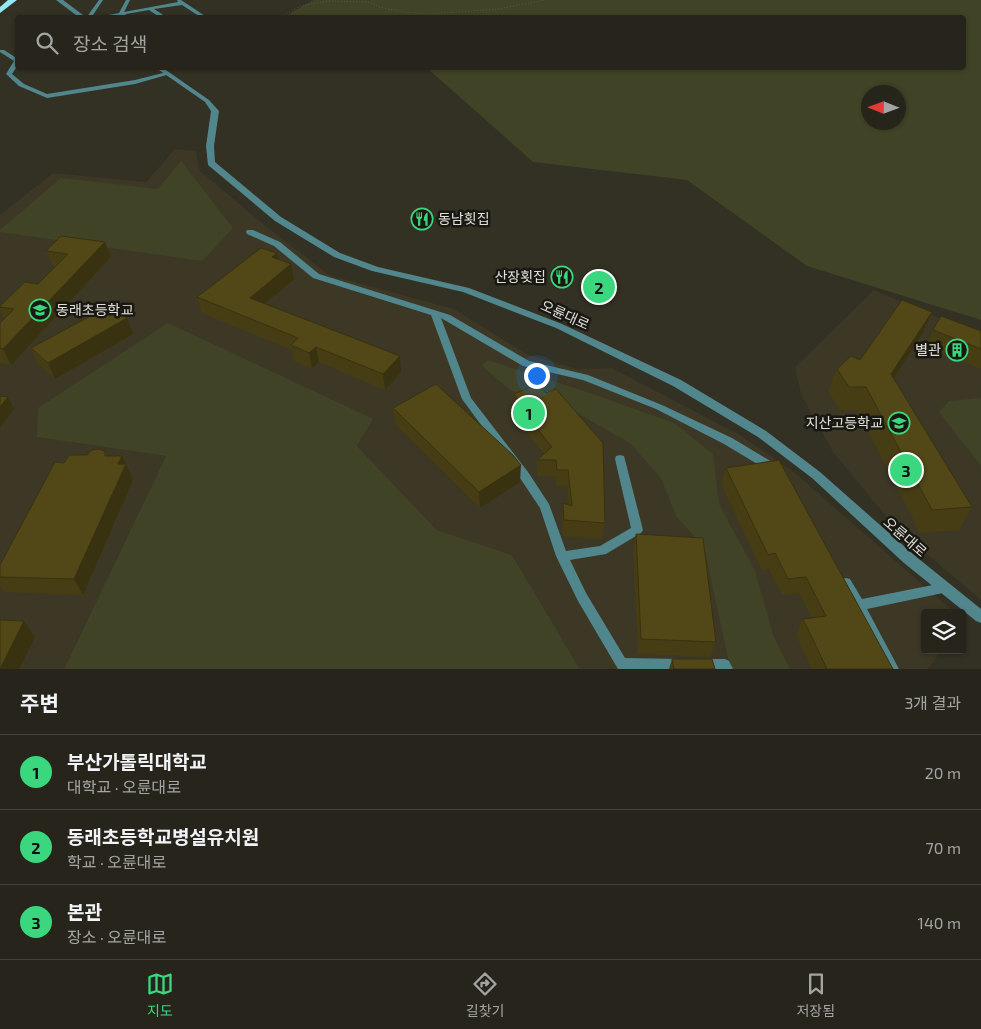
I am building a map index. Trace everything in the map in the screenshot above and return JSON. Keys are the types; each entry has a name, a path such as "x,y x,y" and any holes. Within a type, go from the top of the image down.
{"highway":[{"path":"0,11 13,0"}],"street":[{"path":"59,0 82,15"},
{"name":"오륜대로","path":"163,71 207,101 215,111 210,146 211,162 220,172 278,219 337,255 375,269 466,290 559,326 677,383 762,434 816,476 943,588 981,617"}],"lane":[{"path":"88,15 101,0"},
{"path":"121,13 128,0"},
{"path":"111,15 180,2 201,15"},
{"path":"150,8 161,15"},
{"path":"2,51 15,60"},
{"path":"15,64 9,74 13,79 34,92 47,96 135,82 163,71"},
{"path":"250,232 277,244 316,276 448,317 526,364 585,378 659,407 728,441 782,473"},
{"path":"435,314 467,399 524,475 545,507 562,556 582,597 624,667 725,665 727,669"},
{"path":"562,556 602,551 637,530 620,459"},
{"path":"840,572 894,669"},
{"path":"859,605 943,588"}],"path":[{"path":"284,15 300,6 328,2 368,2 379,7 403,12 432,14 498,9 534,4 545,0"}],"shaded area":[{"path":"175,149 196,151 199,170 263,224 329,275 454,309 528,355 578,369 612,368 740,435 794,472 950,609 921,609 921,654 939,654 928,669 580,669 512,555 437,530 357,446 373,419 38,408 38,437 166,456 64,669 0,669 0,215 53,173 146,182"},
{"name":"지산고등학교","path":"874,290 981,336 981,600 894,526 833,452 801,394 795,367"}],"green space":[{"path":"313,0 981,0 981,320 807,266 687,180 533,162 429,70 966,70 966,15 287,15"},
{"path":"181,161 233,228 202,261 0,232 61,178 158,189"},
{"path":"168,323 373,419 357,446 437,530 512,555 580,669 64,669 166,456 37,437 38,408"},
{"path":"487,360 590,393 674,423 713,454 719,504 755,571 773,635 790,669 732,669 704,547 676,516 661,478 631,444 550,397 524,396 510,390 482,366"},
{"path":"981,398 981,466 939,412 949,401"}],"building":[{"path":"61,236 105,242 3,349 0,348 0,323 14,309 0,306 25,282 38,284 68,254 46,251"},
{"path":"261,248 277,253 272,257 291,264 250,298 400,356 383,374 316,347 309,353 291,345 298,338 197,297"},
{"path":"902,300 932,312 891,374 972,507 932,510 866,387 849,387 837,369 851,356 860,360"},
{"path":"109,306 127,318 48,363 31,348"},
{"path":"941,316 981,331 981,349 933,330"},
{"path":"436,384 513,455 521,465 479,492 393,408"},
{"path":"538,384 546,393 556,389 603,443 605,523 564,520 563,503 572,506 568,470 557,470 556,460 537,460 552,447 514,400 517,398 514,394"},
{"path":"0,396 8,397 0,407"},
{"path":"92,450 105,451 105,456 122,456 118,464 126,464 74,579 0,577 0,565 55,462 64,463 69,455 87,455"},
{"path":"779,460 893,669 827,669 803,619 826,616 806,577 788,579 775,553 768,555 726,468"},
{"path":"636,534 703,538 716,642 641,639"},
{"path":"0,620 24,621 0,669"},
{"path":"672,659 712,659 715,669 674,669"}],"place":[{"name":"동남횟집","path":"422,219"},
{"name":"산장횟집","path":"562,277"},
{"name":"동래초등학교병설유치원","path":"599,287"},
{"name":"동래초등학교","path":"40,310"},
{"name":"별관","path":"957,350"},
{"name":"부산가톨릭대학교","path":"529,413"},
{"name":"지산고등학교","path":"899,423"},
{"name":"본관","path":"906,470"}]}
